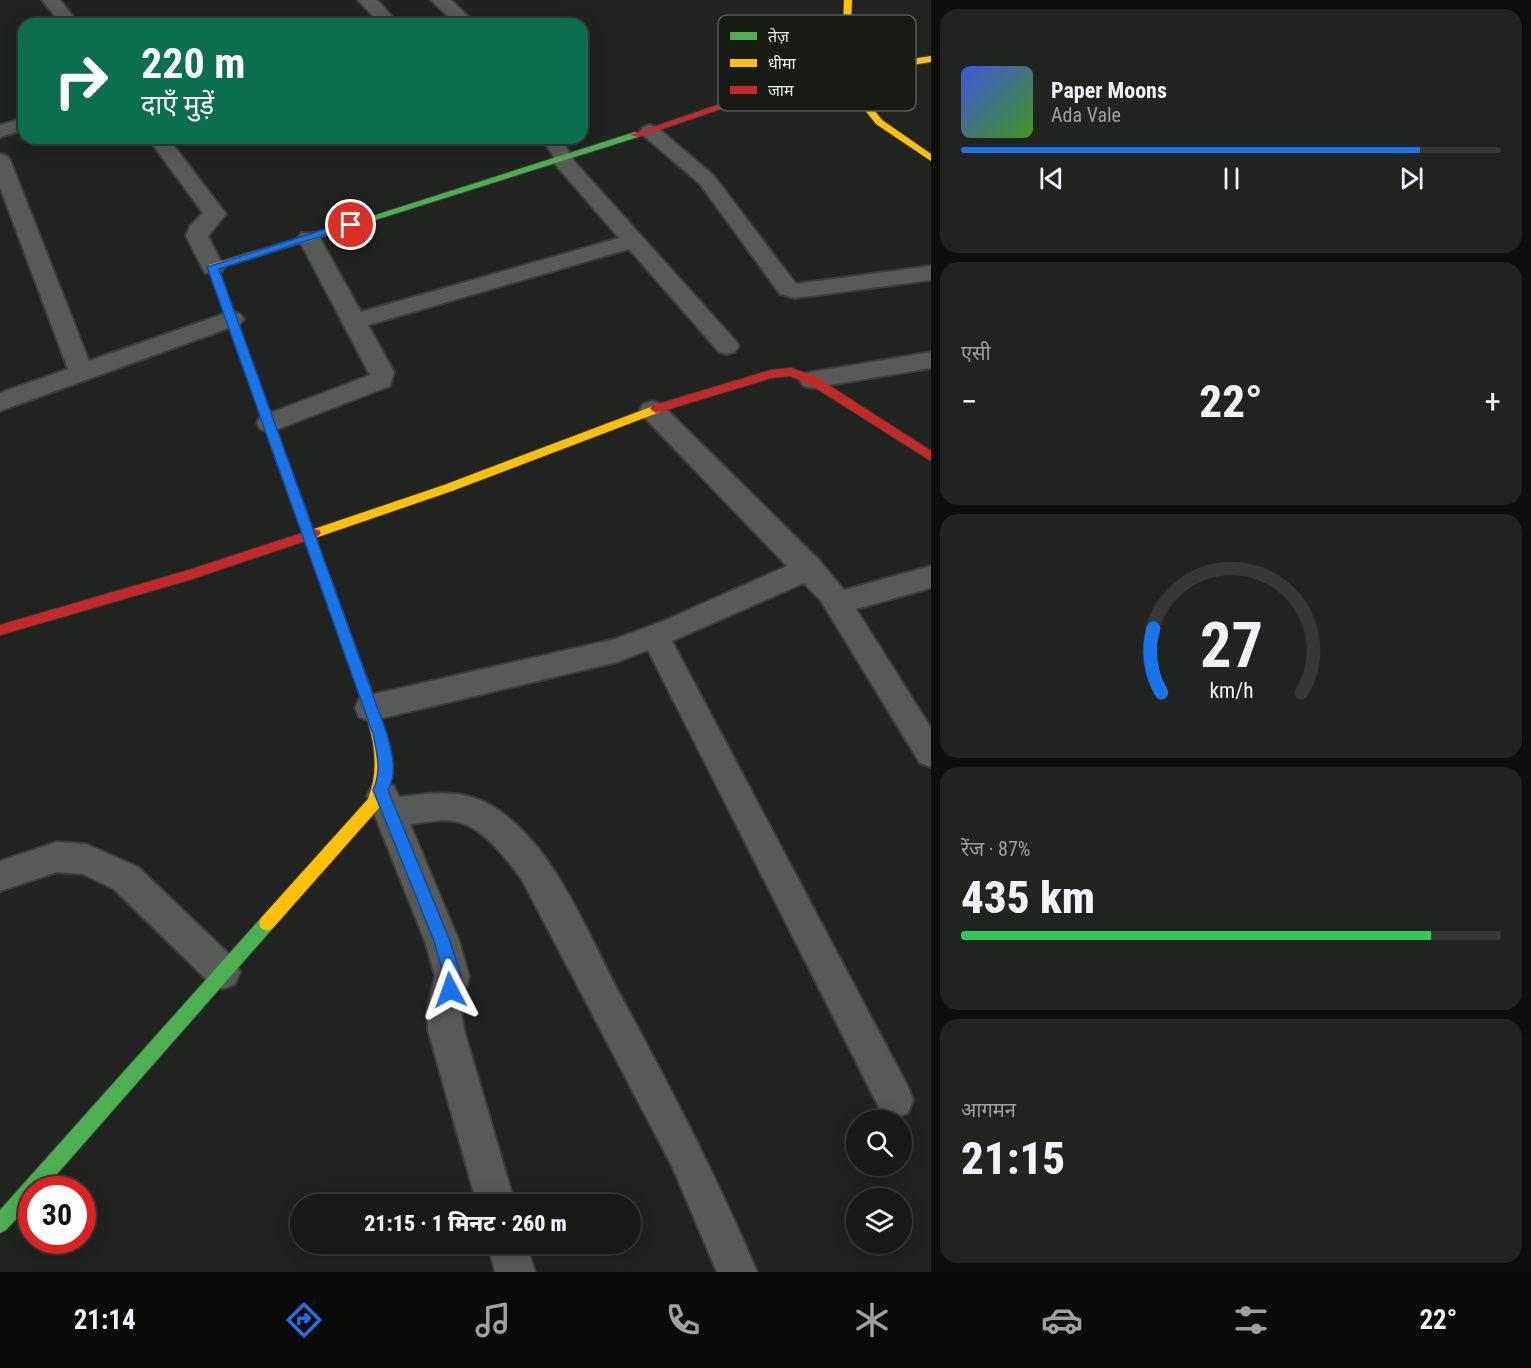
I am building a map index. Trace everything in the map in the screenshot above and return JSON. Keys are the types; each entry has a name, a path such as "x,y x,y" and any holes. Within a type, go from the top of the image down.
{"street":[{"path":"51,0 65,18"},
{"path":"367,0 384,18"},
{"path":"440,0 460,18"},
{"path":"847,15 848,0"},
{"path":"916,61 931,59"},
{"path":"213,268 563,159 718,108"},
{"path":"870,111 879,122 931,158"},
{"path":"0,131 18,126"},
{"path":"650,131 706,180 788,289 795,291 931,273"},
{"path":"162,144 215,214 198,231 197,236 213,268 232,319 310,535 387,762 384,801 442,941 452,976 444,1012 446,1030 493,1194"},
{"path":"554,144 563,159 727,346"},
{"path":"0,160 82,373"},
{"path":"269,423 381,380 382,372 309,238"},
{"path":"355,321 634,241"},
{"path":"0,402 232,319"},
{"path":"812,380 931,360"},
{"path":"0,630 189,575 310,535 448,488 652,410 771,374 791,372 812,380 931,457"},
{"path":"652,410 809,568 837,603 931,754"},
{"path":"370,708 617,650 655,636 809,568"},
{"path":"837,603 931,578"},
{"path":"655,636 895,1100"},
{"path":"0,1224 374,803 384,801 468,810 518,847 540,877 685,1153 737,1272"},
{"path":"0,876 57,856 86,860 126,878 223,972"},
{"path":"510,1254 515,1272"}],"traffic: fast":[{"path":"346,226 635,135"},
{"path":"0,1224 267,923"}],"traffic: slow":[{"path":"847,15 848,0"},
{"path":"916,61 931,59"},
{"path":"870,111 879,122 931,158"},
{"path":"270,427 213,267 346,226"},
{"path":"315,533 448,488 656,409"},
{"path":"267,923 374,803 380,787 383,756 377,726 361,680"}],"traffic: jam":[{"path":"635,135 718,107"},
{"path":"656,409 771,374 791,372 812,380 931,457"},
{"path":"270,427 361,680"},
{"path":"0,630 189,575 315,533"}],"route":[{"path":"351,225 213,267 380,734 387,762 384,782 380,790 442,941 452,976 450,990"}]}
